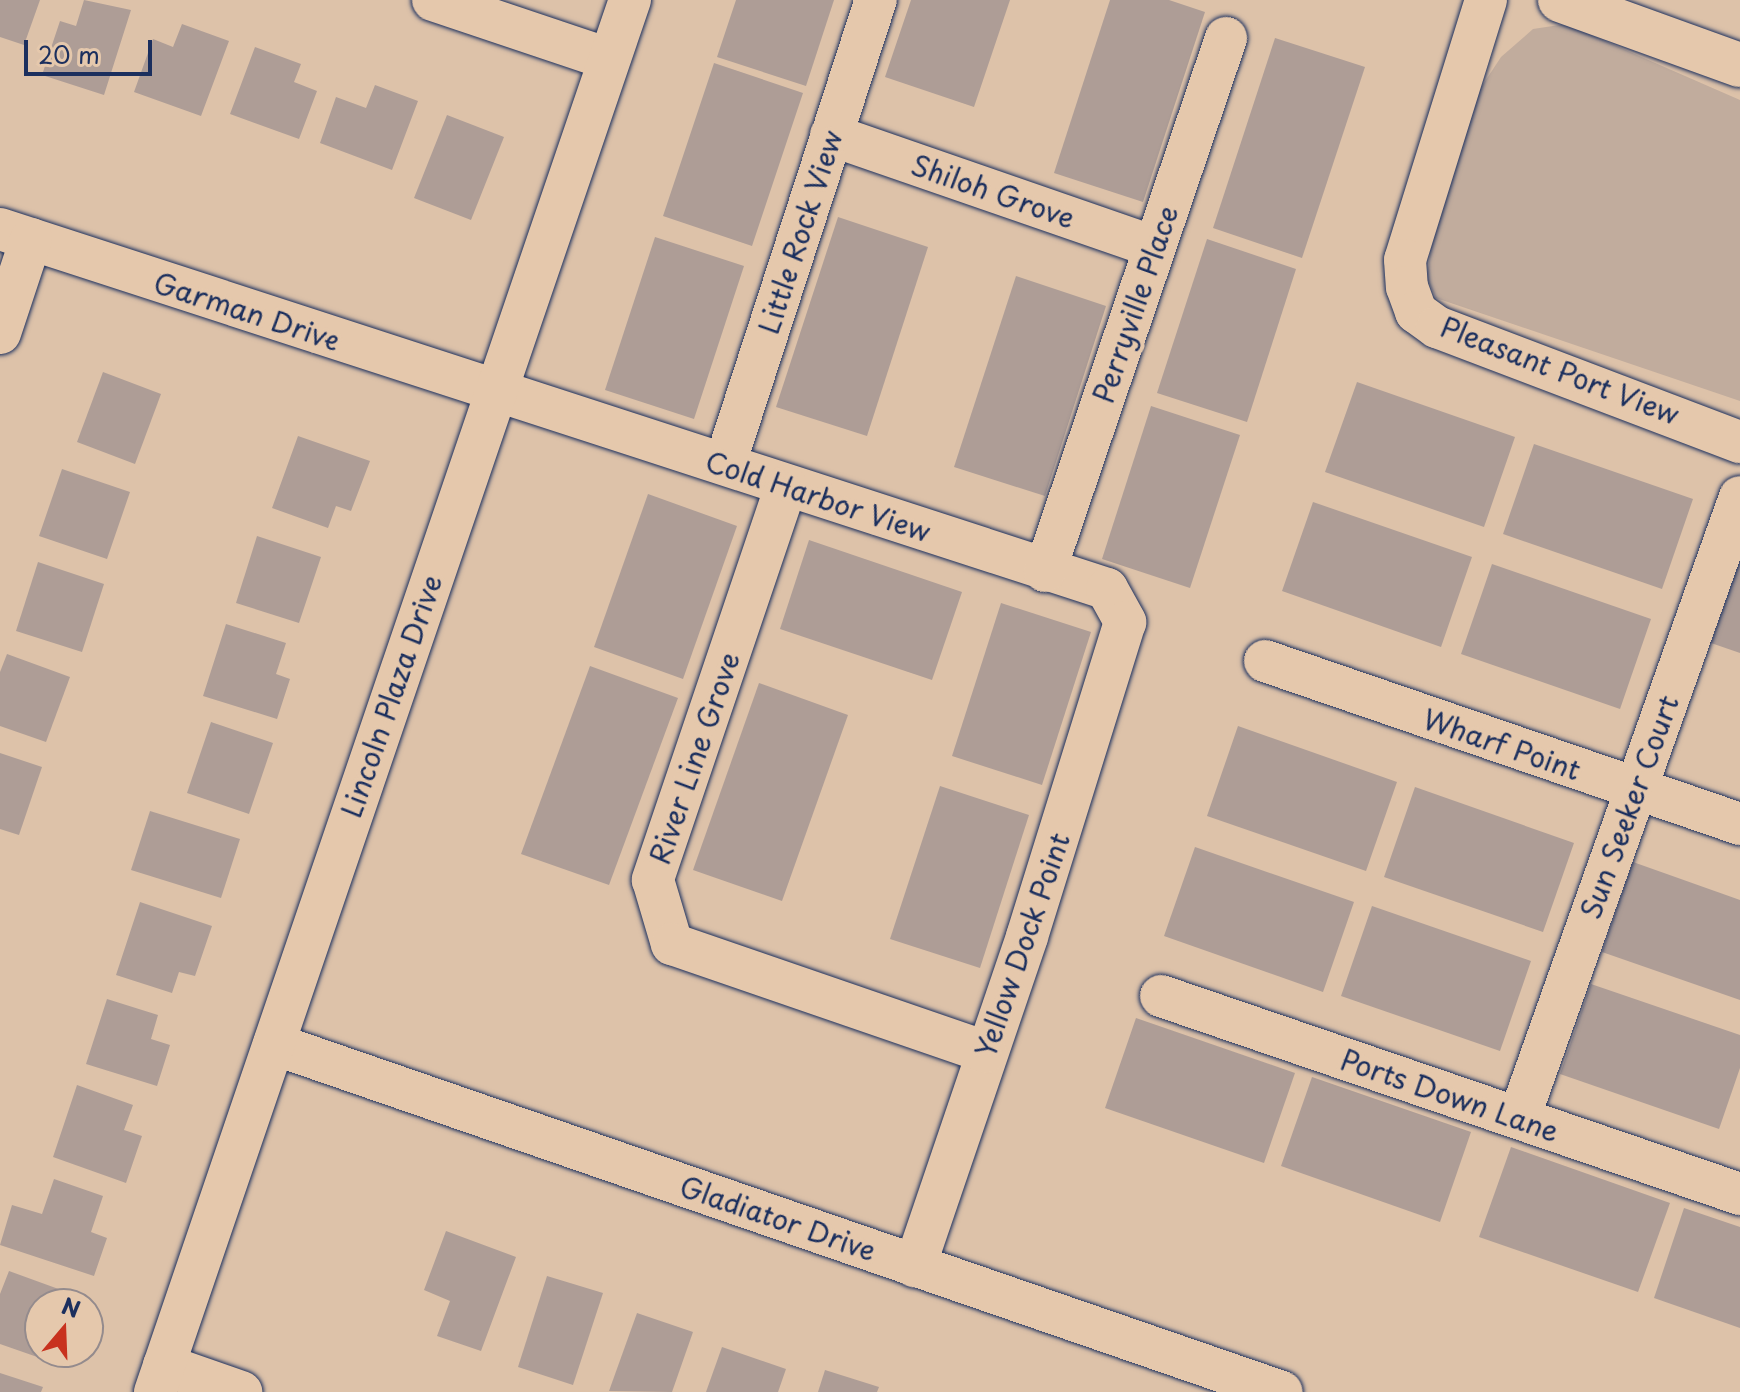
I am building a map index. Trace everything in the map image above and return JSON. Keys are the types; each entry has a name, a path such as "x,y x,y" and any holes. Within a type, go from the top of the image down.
{"main road":[{"path":"1560,0 1740,65"}],"street":[{"path":"433,0 608,59"},
{"name":"Lincoln Plaza Drive","path":"160,1379 493,392 630,0"},
{"name":"Little Rock View","path":"725,464 876,0"},
{"name":"Pleasant Port View","path":"1486,0 1405,260 1407,287 1416,312 1437,327 1740,442"},
{"name":"Perryville Place","path":"1045,571 1226,38"},
{"name":"Shiloh Grove","path":"831,135 1154,247"},
{"path":"0,333 16,234"},
{"name":"Garman Drive","path":"16,234 493,392"},
{"name":"Cold Harbor View","path":"493,392 1107,589 1125,622"},
{"name":"River Line Grove","path":"786,486 653,880 672,944 986,1052"},
{"name":"Sun Seeker Court","path":"1519,1118 1740,497"},
{"name":"Yellow Dock Point","path":"915,1266 1032,922 1125,622"},
{"name":"Wharf Point","path":"1265,661 1740,824"},
{"name":"Ports Down Lane","path":"1161,996 1740,1194"},
{"name":"Gladiator Drive","path":"274,1044 1282,1392"},
{"path":"160,1379 241,1392"}],"shaded area":[{"path":"1566,24 1740,100 1740,401 1436,298 1427,278 1431,248 1480,89 1501,57 1533,29"}],"building":[{"path":"0,0 40,0 24,45 0,37"},
{"path":"84,0 131,10 104,95 42,75 60,21 76,26"},
{"path":"736,0 834,0 806,86 717,57"},
{"path":"911,0 1010,0 974,107 885,77"},
{"path":"1110,0 1169,0 1205,12 1143,202 1054,173"},
{"path":"182,24 229,41 201,116 134,92 153,39 173,47"},
{"path":"1275,38 1365,67 1302,258 1213,228"},
{"path":"255,47 301,64 294,82 317,91 299,139 230,114"},
{"path":"714,63 803,93 752,246 663,216"},
{"path":"375,85 418,101 392,170 320,143 336,97 366,108"},
{"path":"447,115 504,137 471,220 414,198"},
{"path":"838,217 928,247 867,436 776,407"},
{"path":"655,237 744,266 694,419 605,390"},
{"path":"1207,239 1296,269 1247,422 1157,393"},
{"path":"1016,276 1106,306 1045,496 954,467"},
{"path":"103,372 161,394 135,464 77,442"},
{"path":"1357,382 1515,437 1484,527 1325,472"},
{"path":"1151,406 1240,435 1190,588 1102,559"},
{"path":"298,436 370,461 351,511 336,506 328,528 272,508"},
{"path":"1534,444 1693,499 1662,589 1503,534"},
{"path":"62,469 130,492 107,559 39,536"},
{"path":"648,494 737,526 683,679 594,647"},
{"path":"1313,502 1472,557 1441,647 1282,591"},
{"path":"257,536 321,557 299,623 236,603"},
{"path":"809,540 962,592 932,680 780,629"},
{"path":"1740,560 1740,653 1711,643"},
{"path":"38,562 104,584 82,652 16,631"},
{"path":"1492,564 1651,619 1620,709 1461,654"},
{"path":"1001,603 1091,632 1042,785 952,756"},
{"path":"226,624 286,643 276,674 290,679 277,719 203,696"},
{"path":"7,654 70,677 46,742 0,726 0,672"},
{"path":"590,666 678,698 609,885 521,854"},
{"path":"759,683 848,715 782,901 693,870"},
{"path":"211,722 273,743 249,814 187,793"},
{"path":"1238,726 1397,782 1366,871 1207,816"},
{"path":"0,753 42,767 19,835 0,829"},
{"path":"940,786 1029,815 980,968 890,939"},
{"path":"1415,787 1574,843 1543,932 1384,877"},
{"path":"150,811 240,839 221,898 131,870"},
{"path":"1195,847 1354,902 1323,992 1164,936"},
{"path":"1633,862 1740,900 1740,1000 1602,952"},
{"path":"140,902 212,926 195,976 179,972 172,993 116,975"},
{"path":"1372,906 1531,961 1500,1051 1341,996"},
{"path":"1591,984 1740,1035 1740,1068 1719,1129 1560,1074"},
{"path":"107,999 158,1015 151,1039 170,1045 157,1086 86,1064"},
{"path":"1136,1018 1295,1073 1264,1163 1105,1108"},
{"path":"1312,1077 1471,1132 1440,1222 1281,1166"},
{"path":"77,1085 133,1105 124,1130 142,1136 126,1183 53,1157"},
{"path":"1511,1147 1670,1203 1638,1292 1479,1237"},
{"path":"54,1179 103,1196 91,1232 107,1238 94,1276 0,1245 12,1205 42,1214"},
{"path":"1684,1208 1740,1227 1740,1328 1654,1298"},
{"path":"446,1231 516,1257 481,1351 437,1336 450,1301 424,1290"},
{"path":"9,1271 56,1288 24,1288 24,1352 0,1344 0,1294"},
{"path":"547,1276 603,1293 573,1385 518,1367"},
{"path":"637,1313 693,1332 672,1392 609,1391"},
{"path":"722,1347 786,1369 778,1392 706,1392"},
{"path":"825,1370 879,1387 877,1392 818,1392"},
{"path":"0,1373 43,1387 41,1392 0,1392"}]}
